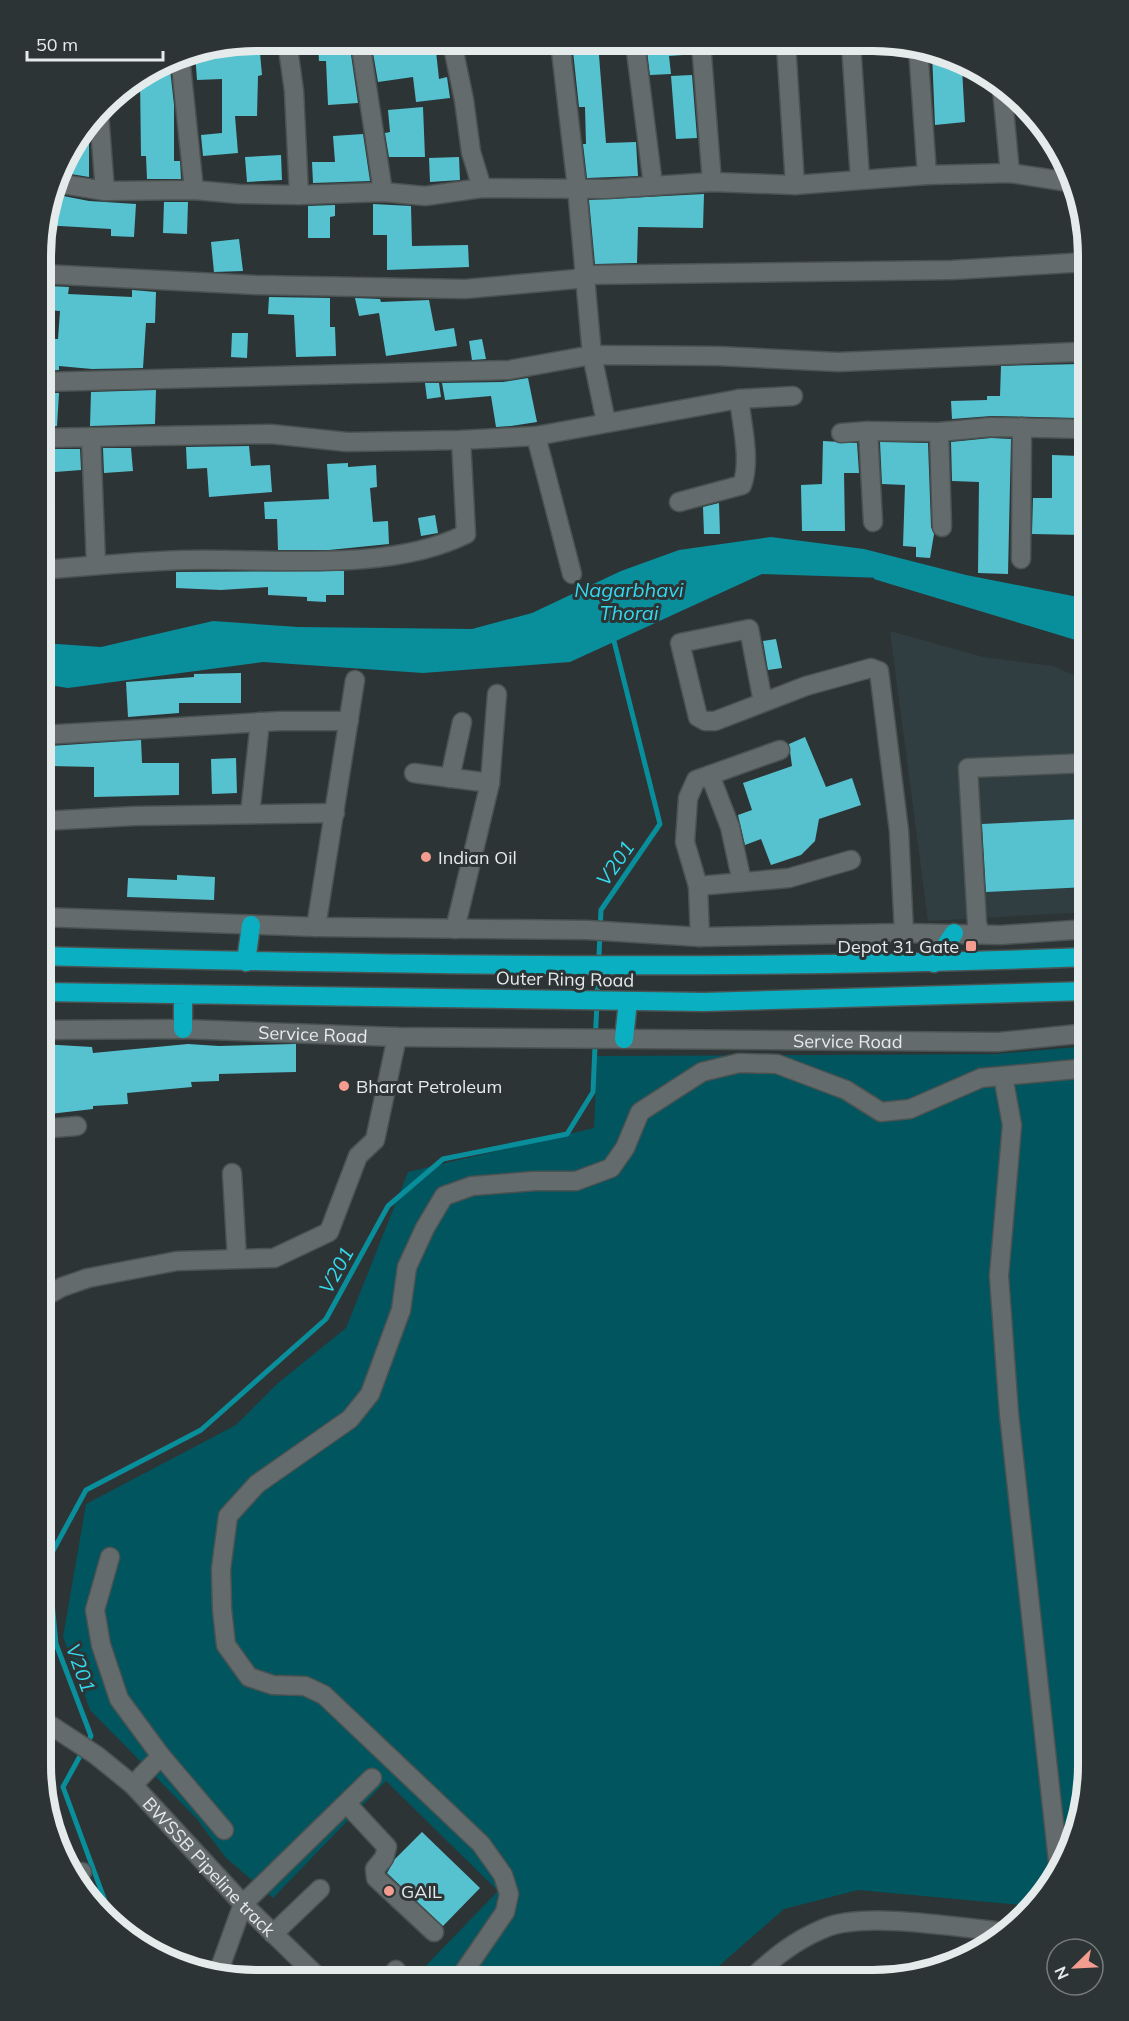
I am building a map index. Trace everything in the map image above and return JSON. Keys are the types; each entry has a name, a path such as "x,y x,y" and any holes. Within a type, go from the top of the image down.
{"highway":[{"path":"246,962 251,925"},
{"path":"934,963 954,933"},
{"name":"Outer Ring Road","path":"51,956 246,962 611,964 934,963 1078,957"},
{"name":"Outer Ring Road","path":"51,992 628,1001 858,999 1078,991"},
{"path":"183,994 183,1029"},
{"path":"616,1039 628,1001"}],"street":[{"path":"288,51 294,91 299,195"},
{"path":"362,51 383,192"},
{"path":"454,51 471,152 482,189"},
{"path":"561,51 577,188 592,356 606,422"},
{"path":"636,51 652,185"},
{"path":"702,51 712,182"},
{"path":"786,51 795,185"},
{"path":"851,51 860,180"},
{"path":"919,57 927,175"},
{"path":"181,66 194,190"},
{"path":"1003,98 1010,173"},
{"path":"100,124 105,191"},
{"path":"65,184 105,191 194,190 239,194 299,195 383,192 425,196 482,189 577,188 712,182 795,185 927,175 1010,173 1063,181"},
{"path":"51,274 256,285 465,289 576,279 583,274 952,270 1078,263"},
{"path":"51,382 509,370 592,356 718,356 838,362 1078,352"},
{"path":"51,438 271,434 347,442 461,441 536,436 739,399 793,396"},
{"path":"679,502 742,485 744,440 739,399"},
{"path":"841,433 939,432 1022,427 1078,429"},
{"path":"1021,559 1022,427"},
{"path":"868,431 873,522"},
{"path":"939,432 942,527"},
{"path":"91,436 96,564"},
{"path":"536,436 572,574"},
{"path":"51,569 96,564 188,560 354,561 438,546 466,534 461,441"},
{"path":"763,702 749,629 680,644 698,717 705,722 715,721 806,686 871,668 879,671 899,831 904,933"},
{"path":"316,927 336,813 355,680"},
{"path":"455,929 490,783 497,694"},
{"path":"51,734 260,722 349,722"},
{"path":"250,814 260,722"},
{"path":"450,778 462,722"},
{"path":"699,937 698,886 686,842 688,798 696,780 780,750"},
{"path":"981,934 977,924 968,768 1078,763"},
{"path":"414,773 490,783"},
{"path":"710,775 730,827 742,882"},
{"path":"51,821 134,816 336,813"},
{"path":"698,886 789,878 851,860"},
{"path":"51,917 316,927 587,930 699,937 904,933 981,934 1078,929"},
{"name":"Service Road","path":"51,1030 183,1029 397,1037 998,1042 1078,1034"},
{"path":"51,1293 88,1278 177,1261 274,1258 329,1232 358,1156 375,1140 397,1037"},
{"path":"465,1970 505,1912 509,1894 503,1875 481,1844 324,1695 305,1686 273,1685 249,1677 226,1645 222,1609 221,1569 228,1516 257,1484 350,1419 370,1394 401,1310 407,1267 425,1228 444,1196 472,1186 534,1181 576,1181 611,1168 625,1148 640,1112 702,1072 739,1063 777,1064 846,1090 881,1112 910,1109 981,1078 1078,1069"},
{"path":"1003,1076 1012,1125 999,1276 1009,1414 1057,1853"},
{"path":"51,1128 76,1126"},
{"path":"232,1173 237,1259"},
{"path":"110,1557 95,1610 101,1645 119,1699 161,1756 224,1830"},
{"name":"BWSSB Pipeline track","path":"51,1726 96,1755 133,1785 243,1904 311,1970"},
{"path":"133,1785 161,1756"},
{"path":"221,1966 243,1904 372,1778"},
{"path":"346,1804 387,1847 384,1858 375,1869 376,1878 434,1932"},
{"path":"273,1934 320,1889"},
{"path":"760,1970 778,1952 827,1926 880,1920 993,1931"}],"shaded area":[{"path":"890,631 983,657 1053,666 1078,677 1078,913 928,921"},
{"path":"1078,1047 1078,1778 1071,1818 1062,1843 1036,1890 1022,1905 858,1890 784,1909 714,1970 422,1970 498,1891 386,1781 273,1898 226,1858 196,1818 90,1710 63,1637 86,1504 236,1425 278,1383 346,1328 408,1172 594,1128 597,1056 996,1054"}],"water":[{"name":"Nagarbhavi Thorai","path":"771,537 864,549 966,575 1078,597 1078,638 883,578 762,574 570,662 423,673 263,662 68,688 51,685 51,644 101,647 213,621 298,627 472,629 532,613 621,571 679,550"}],"building":[{"path":"318,51 350,51 358,103 328,105 326,61 319,61"},
{"path":"373,51 436,51 439,79 447,77 450,98 416,102 413,77 378,82"},
{"path":"573,51 599,51 606,143 636,142 638,176 587,178 583,144 586,144 585,107 579,107"},
{"path":"647,51 683,51 683,55 669,56 671,74 650,75"},
{"path":"260,53 262,75 258,76 257,116 235,116 238,153 203,156 201,135 222,133 222,79 197,80 196,61 225,54 225,56"},
{"path":"932,60 962,72 965,122 935,125"},
{"path":"170,71 174,105 174,161 180,161 181,179 147,179 146,156 141,156 140,87"},
{"path":"692,75 697,138 676,139 671,76"},
{"path":"423,107 425,157 389,157 385,133 390,132 388,110"},
{"path":"363,134 370,181 313,183 312,162 335,162 333,136"},
{"path":"89,137 89,177 69,174"},
{"path":"281,155 282,180 247,182 245,157"},
{"path":"459,157 460,180 430,182 429,158"},
{"path":"704,194 703,228 638,227 637,263 595,264 589,200"},
{"path":"61,195 89,201 136,204 134,237 111,236 111,229 54,226"},
{"path":"164,202 188,202 187,234 163,233"},
{"path":"373,204 411,206 412,246 468,245 469,267 387,270 387,235 373,235"},
{"path":"335,205 335,216 330,217 330,238 308,238 308,206"},
{"path":"239,239 243,271 214,272 211,242"},
{"path":"51,286 69,287 68,294 132,297 132,290 156,292 155,323 146,323 143,368 92,369 59,366 59,370 51,370 51,339 58,339 60,311 51,310"},
{"path":"269,297 330,298 330,327 335,327 336,356 296,357 294,315 268,314"},
{"path":"355,298 380,299 381,302 429,300 435,331 454,328 457,346 386,356 379,313 359,316"},
{"path":"232,333 248,333 247,358 231,357"},
{"path":"482,339 486,359 472,360 469,341"},
{"path":"1078,364 1078,418 991,416 952,419 951,401 987,400 987,396 1000,396 1001,366"},
{"path":"528,378 537,422 496,427 491,396 445,400 442,383 503,382"},
{"path":"425,383 439,383 441,397 427,399"},
{"path":"156,390 155,424 90,426 91,392"},
{"path":"51,393 59,393 57,426 51,426"},
{"path":"991,438 1011,439 1008,574 978,573 979,482 952,481 951,442"},
{"path":"823,441 857,443 859,473 844,473 845,531 802,531 801,485 822,484"},
{"path":"880,442 928,443 931,527 934,534 930,558 916,557 916,547 903,546 905,485 882,484"},
{"path":"249,446 251,466 270,465 272,492 209,497 207,468 187,469 186,447"},
{"path":"103,448 131,448 133,471 104,473"},
{"path":"51,449 80,449 81,470 51,472"},
{"path":"1052,455 1078,456 1078,535 1032,534 1033,498 1052,498"},
{"path":"348,463 348,467 376,465 377,487 370,488 373,522 388,521 389,544 329,550 278,550 277,519 265,519 264,502 329,499 327,464"},
{"path":"719,503 720,534 704,534 703,507"},
{"path":"435,515 438,533 421,536 418,518"},
{"path":"344,571 344,595 326,595 326,602 307,601 307,597 268,595 268,587 221,590 176,588 176,572"},
{"path":"776,639 782,668 768,670 763,641"},
{"path":"241,673 241,703 179,703 179,713 128,717 126,682 194,677 194,674"},
{"path":"805,737 826,787 852,778 861,805 819,819 815,841 801,855 771,865 761,839 745,845 738,815 752,810 743,783 792,766 789,744"},
{"path":"141,740 142,763 179,763 179,795 94,797 94,767 51,766 51,746"},
{"path":"236,758 237,793 212,794 211,759"},
{"path":"1078,819 1078,887 986,892 982,824"},
{"path":"177,875 215,877 214,900 127,897 128,878 177,880"},
{"path":"188,1044 219,1046 296,1044 296,1072 219,1074 219,1081 191,1082 192,1087 127,1093 128,1104 93,1106 93,1109 51,1114 51,1045 92,1047 93,1053"},
{"path":"422,1832 480,1888 443,1926 387,1873 395,1859"}],"waterway":[{"name":"Nagarbhavi Thorai","path":"876,577 1078,638"},
{"name":"V201","path":"51,1554 86,1490 201,1430 326,1319 388,1206 443,1159 567,1134 593,1092 601,910 660,824 613,637"},
{"name":"V201","path":"51,1592 56,1644 91,1736 63,1787 106,1904"}],"place":[{"name":"Indian Oil","path":"426,857"},
{"name":"Depot 31 Gate","path":"971,946"},
{"name":"Bharat Petroleum","path":"344,1086"},
{"name":"GAIL","path":"389,1891"}]}
